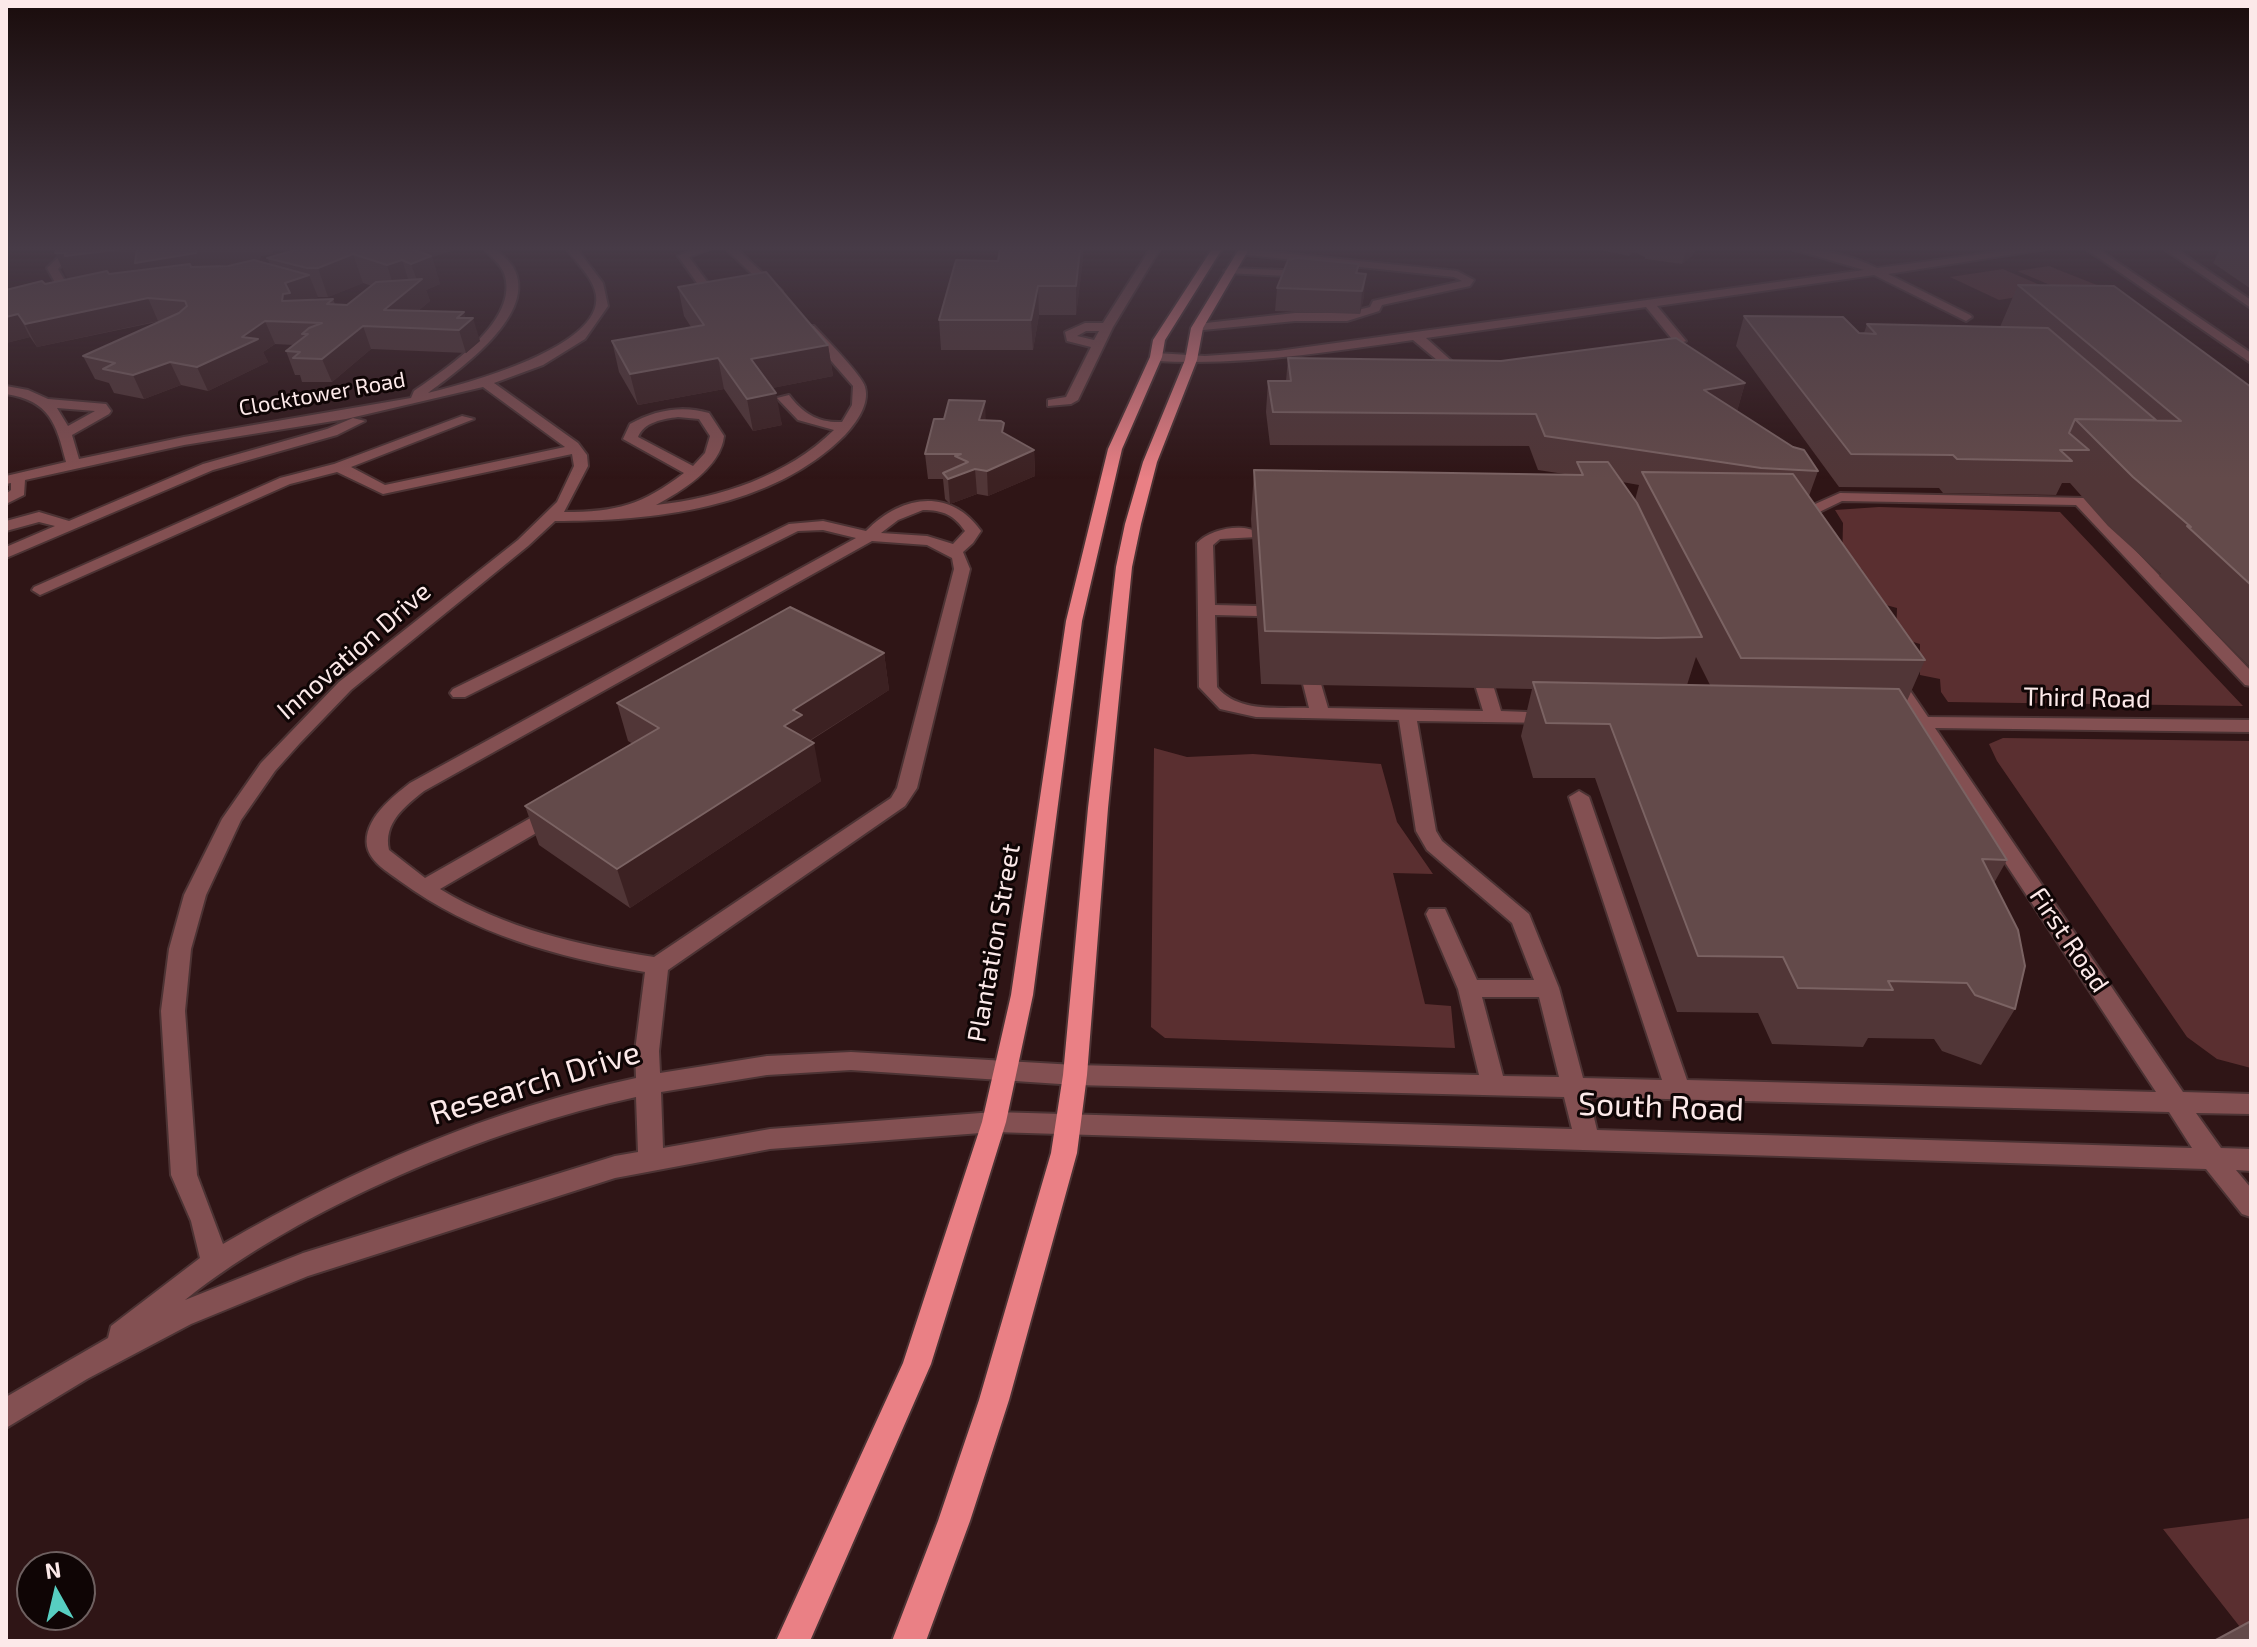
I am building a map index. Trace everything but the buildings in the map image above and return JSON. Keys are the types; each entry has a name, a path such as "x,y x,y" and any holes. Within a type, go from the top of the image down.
{"main road":[{"name":"Plantation Street","path":"793,1641 917,1364 994,1122 1022,995 1074,621 1092,537 1115,449 1156,357 1159,340 1168,326"},
{"path":"909,1641 954,1521 994,1400 1047,1220 1068,1126 1098,808 1126,557 1150,462 1191,360 1197,328"}],"street":[{"path":"417,401 419,394 478,349 497,326"},
{"name":"Clocktower Road","path":"11,479 206,437 417,401 486,383 560,350 591,326"},
{"path":"551,516 616,514 686,506 756,485 814,454 858,411 859,386 807,326"},
{"path":"1197,328 1216,326"},
{"path":"1156,357 1191,360 1249,358 1490,326"},
{"path":"1645,351 1680,341 1667,326"},
{"path":"2203,326 2251,359"},
{"path":"1098,345 1079,343 1071,338 1071,332 1107,327"},
{"path":"1053,403 1071,400 1107,327"},
{"path":"1416,336 1449,364 1449,371 1443,376 1418,380"},
{"path":"1345,346 1359,360"},
{"path":"486,383 552,428 575,449"},
{"path":"6,390 21,391 46,403 60,418 74,465"},
{"path":"784,398 801,419 815,425 845,427"},
{"path":"46,403 101,407 104,411 66,433"},
{"path":"6,553 208,467 332,432 394,405"},
{"path":"616,514 649,506 694,472 709,459 717,444 716,432 704,416 690,413 657,417 631,431 632,442 694,472"},
{"path":"40,590 285,481 339,467 467,419"},
{"path":"339,467 383,490 575,449"},
{"name":"Innovation Drive","path":"215,1263 204,1221 184,1175 173,1011 186,920 205,871 249,793 293,739 345,686 551,516 578,479 580,455 575,449"},
{"path":"6,500 19,492 11,479"},
{"path":"1797,536 1800,516 1840,497 2080,501 2251,681"},
{"path":"459,693 794,527 823,523 870,536 926,540 959,556 962,569 907,788 878,817 657,966 598,957 505,931 461,913 423,889 379,852 379,833 397,802 457,764 870,536 898,510 910,506 936,506 968,522 973,531 954,551"},
{"path":"6,526 39,517 70,526"},
{"path":"1252,534 1216,535 1205,543 1208,687 1218,700 1256,712 1573,719"},
{"path":"1205,610 1257,611"},
{"name":"First Road","path":"1882,662 2214,1159 2251,1206"},
{"path":"1312,684 1320,713"},
{"path":"1485,688 1494,717"},
{"path":"1407,715 1426,831 1434,845 1521,919 1548,988 1587,1138"},
{"name":"Third Road","path":"1922,722 2251,726"},
{"path":"1579,797 1678,1090"},
{"path":"423,889 568,806"},
{"path":"1437,914 1469,989 1493,1085"},
{"path":"651,1159 648,1084 657,966"},
{"path":"1469,989 1548,988"},
{"name":"Research Drive","path":"77,1369 215,1263 311,1209 430,1153 542,1113 648,1084 752,1069 849,1061 928,1062 1075,1075"},
{"name":"South Road","path":"1075,1075 2251,1104"},
{"name":"Research Drive","path":"6,1414 77,1369 181,1315 303,1265 563,1181 651,1159 770,1139 994,1122 1068,1126"},
{"name":"South Road","path":"1068,1126 1587,1138 2251,1160"}],"shaded area":[{"path":"1879,507 2060,512 2243,706 1948,702 1941,692 1940,679 1920,675 1920,644 1896,637 1897,608 1867,600 1862,569 1842,564 1843,523 1835,510"},
{"path":"2003,738 2251,741 2251,1068 2217,1059 2187,1037 1997,761 1989,744"},
{"path":"1154,748 1187,757 1253,754 1381,764 1397,822 1433,874 1393,873 1425,1004 1451,1006 1455,1048 1165,1038 1151,1027"},
{"path":"2251,1518 2251,1641 2163,1529"}]}
